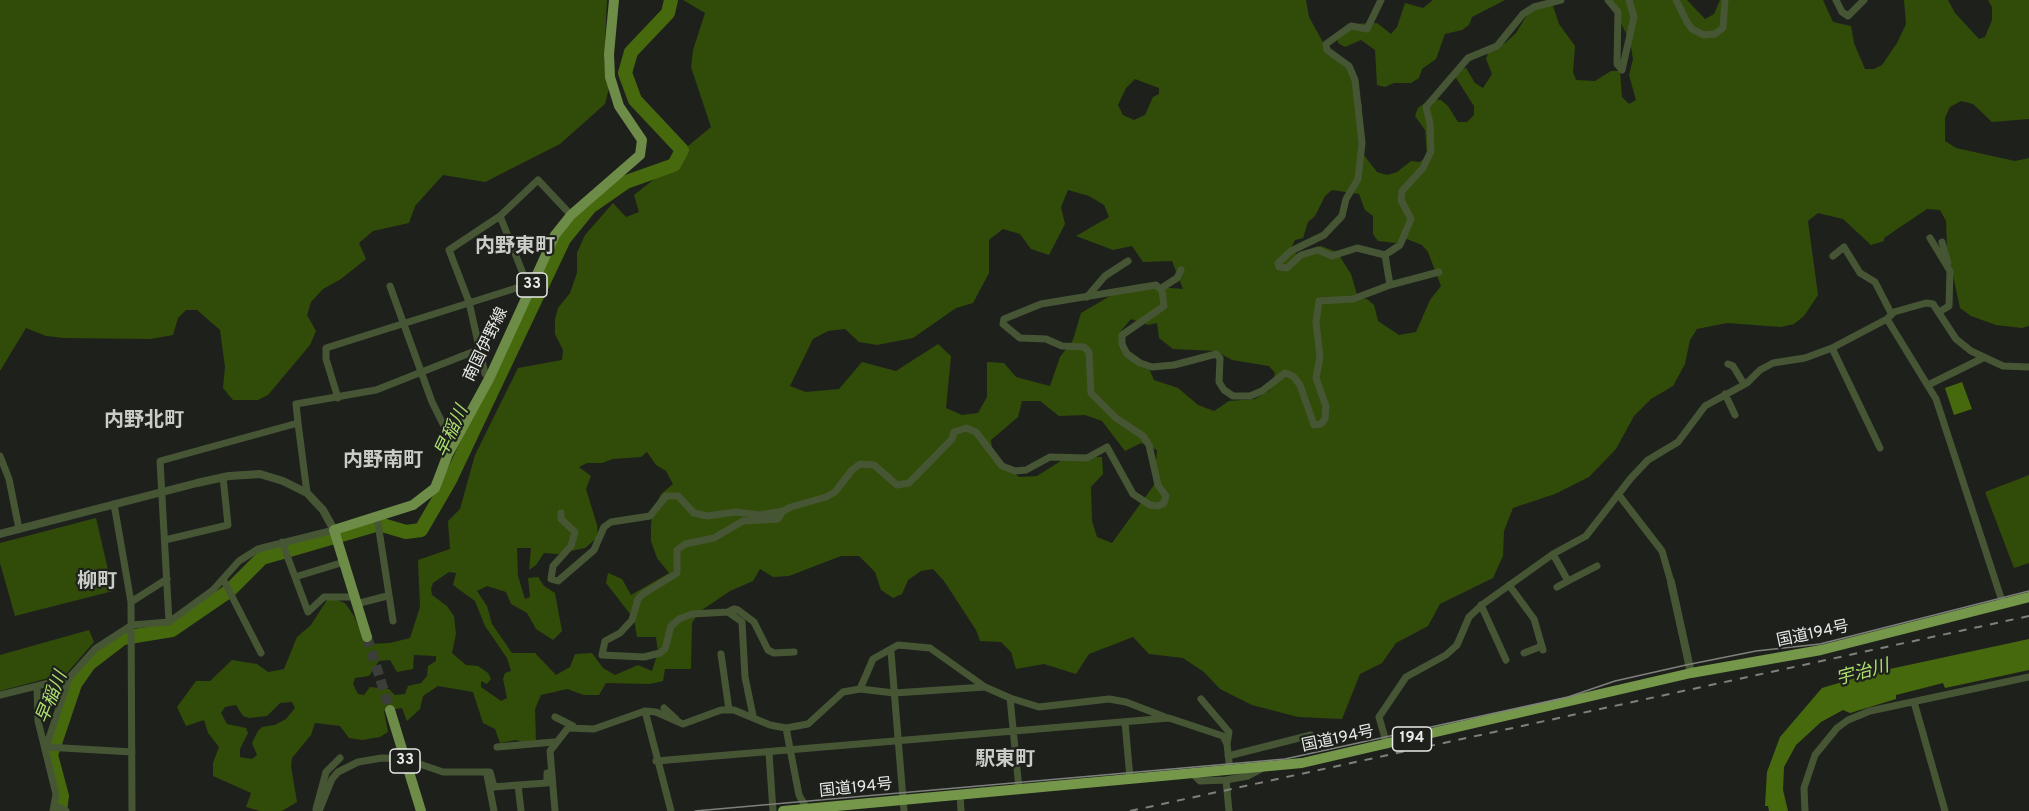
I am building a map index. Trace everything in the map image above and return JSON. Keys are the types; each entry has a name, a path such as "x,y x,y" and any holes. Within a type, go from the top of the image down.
{"highway":[{"name":"国道194号","path":"783,811 1130,778 1193,774 1228,776 1387,745 1691,674 1821,650 2029,597"}],"main road":[{"name":"南国伊野線","path":"335,534 413,505 435,488 453,444 490,377 529,286 555,235 571,215 635,161 643,146 638,132 615,98 610,77 609,54 614,0"},
{"path":"335,534 367,637"},
{"name":"33","path":"390,710 421,811"}],"street":[{"path":"1381,0 1367,29 1352,26 1326,44 1327,50 1349,66 1355,80 1362,143 1358,179 1346,199 1342,216 1324,235 1291,251 1278,263 1279,267 1287,268 1300,255 1318,250 1332,256 1357,248 1384,255 1400,245 1406,236 1411,219 1401,200 1402,191 1423,168 1431,151 1430,123 1425,107 1468,58 1497,46 1523,14 1534,7 1561,0"},
{"path":"1608,0 1618,12 1617,64 1622,70 1634,17 1629,0"},
{"path":"1676,0 1692,30 1704,35 1715,34 1723,28 1725,0"},
{"path":"1836,0 1842,12 1848,16 1864,0"},
{"path":"490,377 485,374 469,302 449,250 500,216 538,180 571,215"},
{"path":"338,398 326,358 326,348 469,302 529,286 500,216"},
{"path":"1930,238 1949,265"},
{"path":"1939,312 1949,306 1949,265 1942,242"},
{"path":"1833,256 1844,247 1860,273 1876,284 1889,316 1936,399 1952,442 2003,604"},
{"path":"1384,255 1390,285"},
{"path":"1088,297 1106,276 1128,261"},
{"path":"1160,289 1177,278 1180,270"},
{"path":"561,513 561,519 575,532 571,546 553,566 551,579 558,581 594,550 604,527 611,522 650,516 666,496 672,494 678,496 694,513 707,516 736,512 760,514 783,511 835,492 852,470 860,464 874,465 897,485 909,483 952,439 954,432 966,428 976,432 1002,466 1015,471 1026,470 1050,457 1087,458 1107,447 1133,494 1150,505 1158,506 1164,503 1166,496 1158,485 1149,445 1143,436 1116,418 1091,393 1089,352 1084,347 1062,346 1046,339 1020,338 1003,324 1004,319 1041,304 1156,285 1165,302 1164,306 1122,335 1122,344 1127,354 1140,363 1152,367 1174,365 1216,354 1220,358 1219,382 1224,390 1233,396 1250,396 1262,391 1285,373 1293,376 1300,385 1314,424 1325,420 1326,406 1316,378 1320,357 1316,322 1319,301 1353,299 1390,285 1439,272"},
{"path":"390,286 432,402 453,444"},
{"path":"1387,745 1379,717 1406,678 1446,655 1457,645 1469,617 1481,605 1553,554 1586,536 1648,460 1677,442 1705,406 1744,384 1773,363 1805,358 1832,348 1889,316 1926,303 1933,304 1956,339 1983,358 2003,366 2029,367"},
{"path":"1832,348 1880,448"},
{"path":"307,493 296,404 376,390 480,350"},
{"path":"1928,385 1983,358"},
{"path":"1728,364 1735,369 1744,384"},
{"path":"1725,394 1735,415"},
{"path":"169,622 160,461 298,423"},
{"path":"0,456 9,479 19,529"},
{"path":"0,534 223,477 260,474 283,481 307,493 323,510 335,534 282,542 258,549 239,561 213,590 169,622 132,626 95,649 69,678 45,747"},
{"path":"165,540 228,525 223,477"},
{"path":"0,482 9,479"},
{"path":"1618,494 1662,551 1691,674"},
{"path":"114,504 131,602 132,811"},
{"path":"783,511 778,519 743,521 714,538 685,544 677,550 677,573 642,594 638,599 632,620 620,633 605,641 602,655 644,657 660,653 665,649 671,626 679,619 692,614 738,610 754,618 768,650 774,653 794,652"},
{"path":"377,517 387,596 393,621"},
{"path":"282,542 308,612 324,597 355,600 387,596"},
{"path":"1553,554 1568,581"},
{"path":"295,577 345,562"},
{"path":"1557,587 1597,566"},
{"path":"131,602 167,579"},
{"path":"223,579 261,653"},
{"path":"1509,585 1534,619 1543,648 1524,653"},
{"path":"1481,605 1506,660"},
{"path":"728,612 742,622 745,677 753,716"},
{"path":"860,689 873,659 891,652 898,645 930,648 985,687 1010,698 1040,707 1109,699 1126,702 1223,736 1227,744"},
{"path":"891,652 904,811"},
{"path":"721,654 729,710"},
{"path":"1805,811 1804,788 1815,755 1838,728 1870,711 2029,676"},
{"path":"0,695 69,678"},
{"path":"37,686 38,721 45,747 54,808 66,811"},
{"path":"555,717 573,726 594,729 645,711 656,712 683,724 694,722 706,714 729,710 753,716 770,725 786,728 808,724 843,692 860,689 894,693 985,687"},
{"path":"1010,698 1019,789"},
{"path":"1201,699 1229,732 1227,744 1229,811"},
{"path":"1914,702 1945,811"},
{"path":"664,708 683,724"},
{"path":"645,711 656,761 671,811"},
{"path":"656,761 791,752 1169,718"},
{"path":"1125,722 1130,778"},
{"path":"317,811 332,778 348,766 382,758 405,759 443,772 490,772 494,787 547,783 550,758 555,742 573,726"},
{"path":"786,728 799,795 807,810"},
{"path":"1228,756 1311,735"},
{"path":"497,747 527,746 549,740 555,742"},
{"path":"45,747 132,752"},
{"path":"768,753 774,811"},
{"path":"317,811 326,772 340,758"},
{"path":"550,758 555,811"},
{"path":"487,772 494,811"},
{"path":"518,785 521,811"},
{"path":"960,794 961,811"}],"shaded area":[{"path":"0,0 607,0 604,62 609,88 605,104 560,144 485,182 443,175 415,206 409,223 373,231 359,243 366,259 341,279 323,289 311,302 307,315 316,331 310,345 268,395 258,400 233,400 223,388 225,367 220,330 197,310 186,310 178,318 173,335 151,339 64,338 46,336 26,328 0,371"},
{"path":"683,0 1306,0 1309,17 1330,55 1350,71 1362,105 1360,150 1377,172 1387,175 1397,172 1411,161 1420,162 1427,156 1425,130 1415,116 1418,108 1425,103 1432,99 1441,100 1448,106 1458,122 1467,122 1474,115 1474,106 1456,78 1457,69 1466,68 1475,83 1483,88 1492,74 1486,59 1489,50 1505,43 1516,33 1530,10 1545,1 1553,6 1559,24 1575,46 1573,72 1576,80 1595,81 1611,71 1620,71 1622,97 1629,104 1636,100 1629,75 1633,59 1630,41 1609,0 1687,0 1705,19 1714,14 1720,0 1823,0 1833,22 1851,26 1854,43 1865,69 1874,69 1882,65 1897,43 1906,24 1904,0 1948,0 1955,13 1979,39 1985,37 1992,20 1992,7 1988,0 2029,0 2029,119 1992,122 1973,104 1961,101 1950,107 1945,118 1945,141 1956,148 2015,161 2029,158 2029,326 2022,328 1996,325 1971,316 1960,308 1947,247 1946,221 1940,210 1927,209 1884,238 1884,241 1871,245 1843,219 1818,213 1808,221 1818,295 1804,316 1794,324 1781,327 1727,323 1697,329 1690,340 1685,364 1673,386 1651,399 1634,416 1616,449 1589,477 1555,494 1513,508 1504,531 1503,556 1493,578 1440,604 1428,626 1396,643 1382,663 1360,674 1342,719 1298,717 1252,705 1220,689 1204,672 1183,658 1149,654 1133,637 1089,654 1076,674 1044,664 1016,669 1011,652 1001,642 980,641 976,630 944,581 933,569 921,571 908,580 902,594 893,598 881,590 875,572 859,556 841,556 789,576 773,577 760,569 753,581 730,591 699,612 692,623 691,669 665,669 663,681 650,684 606,683 599,695 584,695 567,689 541,695 535,709 536,743 527,744 516,740 500,743 495,729 483,723 473,692 438,686 423,696 420,709 407,721 402,708 384,711 388,732 380,737 362,740 349,738 340,726 315,723 311,735 292,758 291,766 297,802 282,811 260,811 246,807 251,793 213,776 213,763 219,747 208,733 204,720 186,726 177,707 196,681 210,681 232,660 257,664 268,672 284,669 297,637 311,625 329,597 345,603 367,644 390,643 410,638 420,607 418,560 450,549 448,521 460,509 475,455 518,368 562,360 563,350 555,334 555,319 558,308 570,293 577,273 577,253 585,235 613,203 626,217 639,212 634,195 653,180 665,165 711,127 691,67 693,50 705,13","holes":["1135,79 1159,88 1159,94 1153,97 1145,115 1134,120 1123,115 1118,105 1126,88","1068,190 1089,196 1104,205 1109,217 1076,236 1113,250 1132,246 1143,262 1172,261 1183,289 1146,286 1122,289 1081,313 1073,340 1060,357 1050,386 1016,377 1004,363 987,362 987,397 978,413 962,415 946,408 951,356 938,344 896,371 862,362 839,389 806,392 790,386 813,339 828,331 845,329 859,342 877,345 913,338 956,308 973,303 989,273 989,240 1003,229 1020,234 1031,249 1049,255 1065,224 1061,207","1332,190 1359,194 1365,210 1373,216 1373,234 1378,241 1396,243 1404,238 1422,245 1428,252 1441,286 1430,300 1416,332 1399,335 1378,321 1374,305 1367,299 1358,298 1351,274 1337,252 1321,246 1296,254 1291,248 1295,240 1303,238 1308,222 1315,216 1325,196","1131,319 1148,325 1157,323 1159,338 1173,349 1216,351 1232,360 1269,366 1275,373 1270,390 1255,399 1229,401 1214,411 1198,405 1178,388 1154,380 1147,364 1127,349 1120,332","1022,401 1040,401 1059,416 1085,415 1102,421 1125,451 1141,443 1157,450 1154,485 1112,543 1097,537 1092,521 1091,487 1103,474 1102,457 1067,457 1037,476 1019,477 993,457 991,440 1018,417","647,452 656,465 666,471 673,484 661,494 653,510 651,525 651,541 657,558 669,573 631,595 622,579 608,573 606,583 634,619 637,637 656,637 658,652 652,671 638,665 615,675 603,668 592,653 575,654 570,667 556,675 535,653 512,653 492,624 487,606 477,591 487,586 506,592 511,604 527,613 536,629 553,640 562,631 555,593 544,586 538,577 528,578 530,597 525,599 518,576 517,548 531,548 529,570 536,565 544,553 557,554 585,548 598,537 597,525 586,489 591,476 579,467 587,463 602,463 613,459 641,457","449,572 456,573 453,585 475,601 485,626 507,658 511,671 505,673 503,679 507,698 501,701 481,687 481,681 487,684 491,679 488,673 478,666 466,665 452,653 456,634 454,616 447,606 432,595 433,583","414,655 436,656 436,661 428,666 427,676 421,683 408,686 405,694 395,695 389,689 370,687 364,695 358,694 353,684 355,678 369,676 379,661 390,660 397,672 413,669","292,702 295,708 286,719 275,725 262,727 258,731 252,743 257,755 252,759 240,757 240,749 248,733 246,728 227,724 221,713 225,707 236,705 243,716 249,718 267,716 280,703"]},
{"path":"1433,0 1505,0 1472,17 1469,25 1462,30 1445,34 1436,59 1422,69 1419,78 1411,83 1394,83 1385,87 1377,85 1375,50 1361,40 1345,47 1338,43 1337,35 1350,24 1377,23 1391,34 1397,27 1405,3 1423,8"},
{"path":"1962,382 1972,409 1954,415 1945,388"},
{"path":"2029,475 2029,563 2014,568 1985,492"},
{"path":"96,518 113,591 15,616 0,563 0,543"},
{"path":"89,630 94,642 67,673 0,691 0,655"},
{"name":"宇治川","path":"2029,639 2029,670 1945,688 1943,683 1896,695 1896,699 1850,713 1843,710 1821,722 1796,745 1784,767 1783,790 1788,811 1769,811 1768,806 1765,806 1767,772 1780,737 1822,688 1876,672"}],"waterway":[{"name":"早稲川","path":"60,811 62,796 51,755 75,684 89,664 123,638 172,630 229,591 262,558 379,524 406,532 421,530 450,480 564,239 590,207 626,182 674,165 682,150 635,100 625,73 631,52 668,13 671,0"}],"tunnel":[{"path":"367,637 390,710"}],"tram line":[{"path":"695,811 1285,759 1568,697 1615,681 1686,665 1756,651 1820,644 2029,591"}],"railway":[{"path":"1130,811 2029,616"}],"district":[{"name":"内野東町","path":"515,248"},
{"name":"内野北町","path":"144,422"},
{"name":"内野南町","path":"383,462"},
{"name":"柳町","path":"97,583"},
{"name":"駅東町","path":"1005,761"}]}
